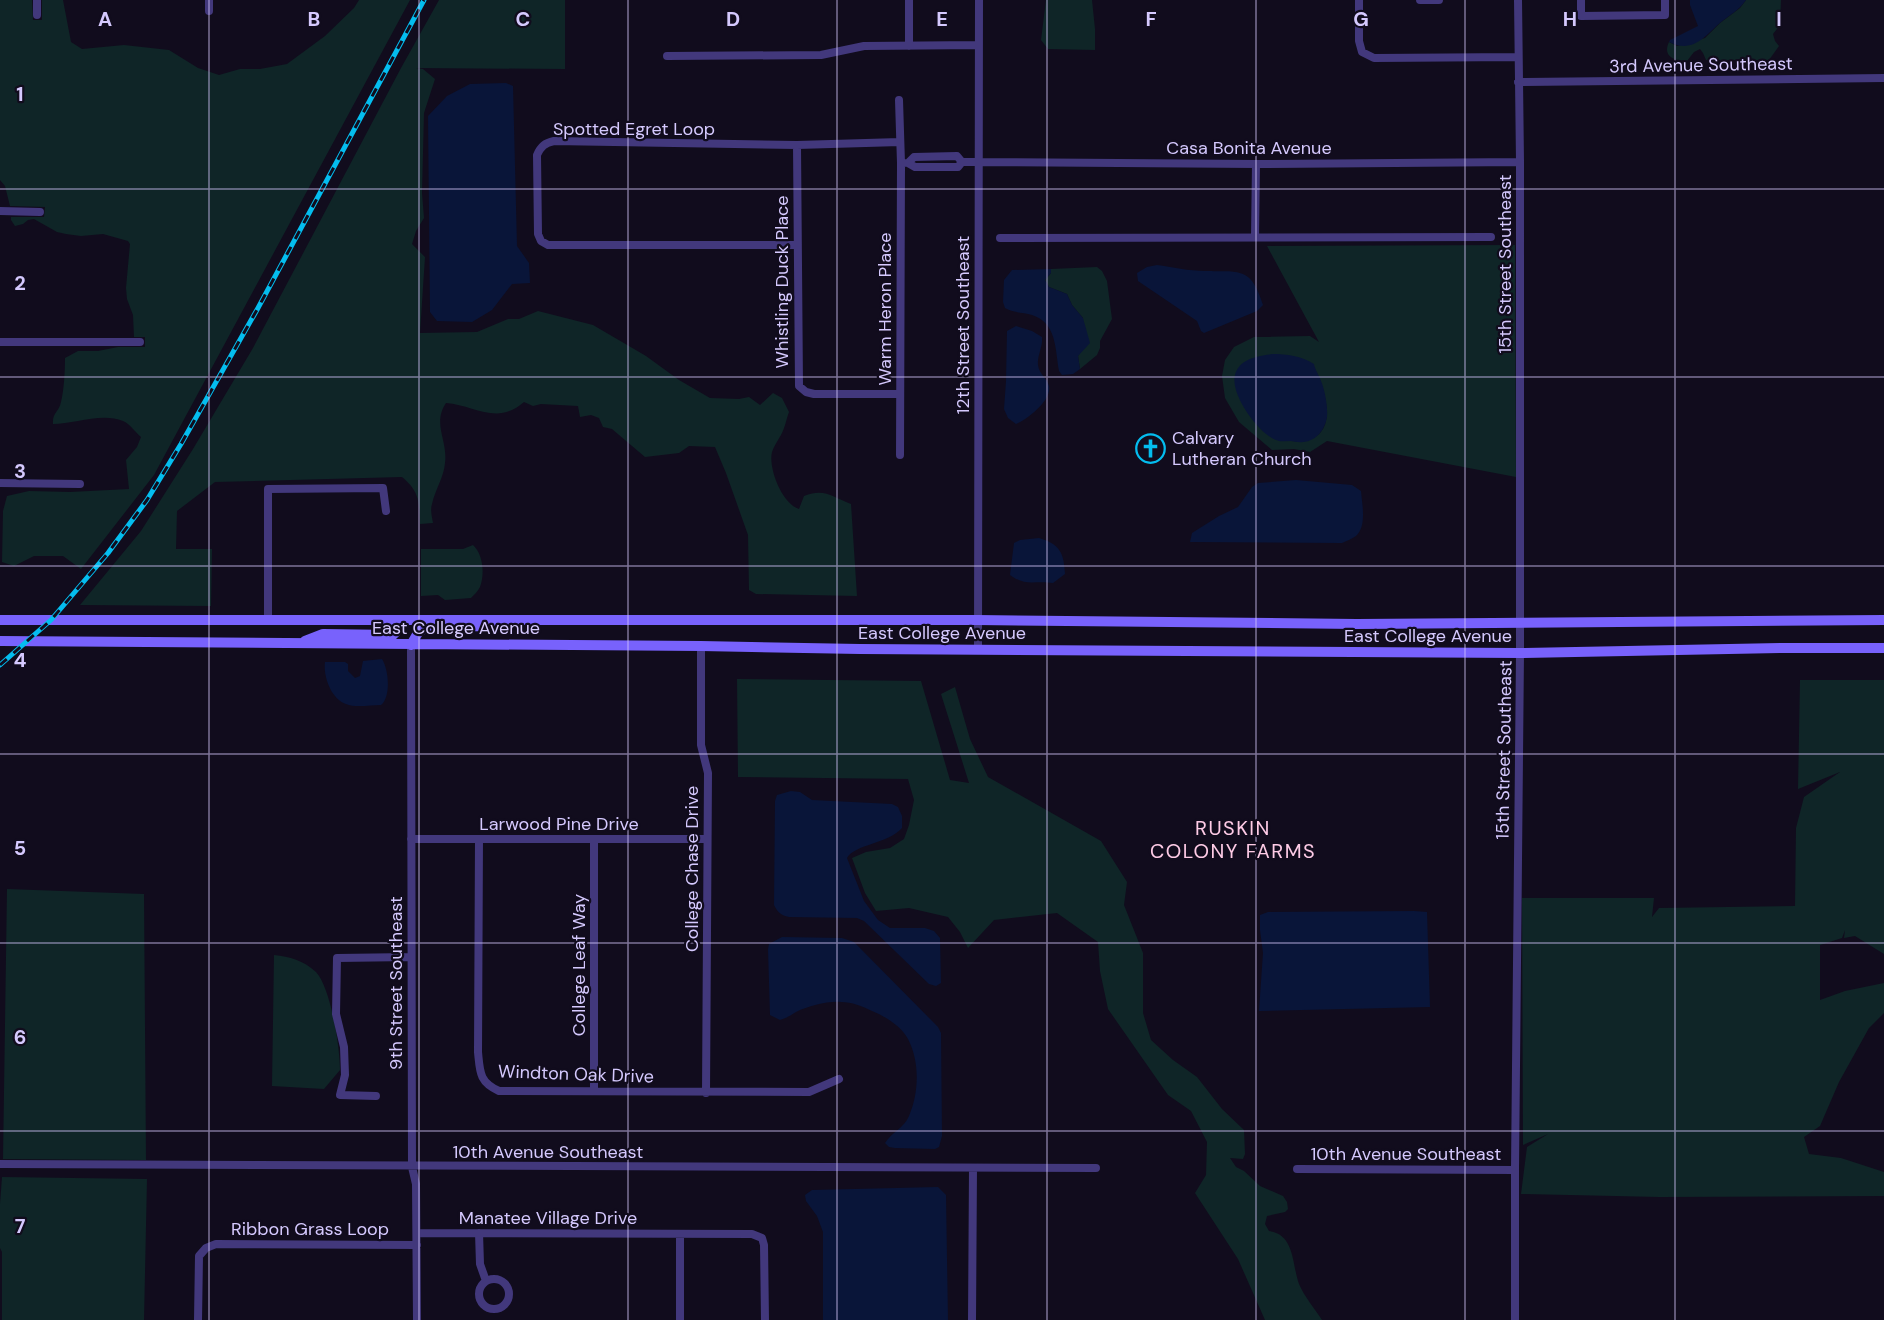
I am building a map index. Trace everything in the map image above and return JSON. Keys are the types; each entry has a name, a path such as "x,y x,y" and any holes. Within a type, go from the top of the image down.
{"main road":[{"name":"East College Avenue","path":"0,620 977,620 1357,624 1884,620"},
{"path":"383,620 411,645 419,631 432,627 488,627 525,620"},
{"path":"299,644 322,634 393,635 396,632"},
{"name":"East College Avenue","path":"0,641 1520,653 1884,648"}],"street":[{"path":"37,0 37,15"},
{"path":"209,0 209,11"},
{"path":"909,0 909,46"},
{"name":"12th Street Southeast","path":"978,650 979,0"},
{"path":"1359,0 1359,41 1362,52 1374,58 1518,57"},
{"path":"1420,0 1439,0"},
{"name":"15th Street Southeast","path":"1515,1320 1520,653 1518,0"},
{"path":"1581,0 1581,16 1665,15 1665,0"},
{"path":"667,56 821,55 864,46 978,45"},
{"name":"3rd Avenue Southeast","path":"1518,82 1884,78"},
{"name":"Warm Heron Place","path":"899,100 900,142 904,163 900,455"},
{"name":"Spotted Egret Loop","path":"797,245 548,245 541,240 538,234 537,155 540,148 547,142 554,141 797,145 900,142"},
{"name":"Whistling Duck Place","path":"797,145 799,386 806,392 814,394 900,394"},
{"name":"Casa Bonita Avenue","path":"904,163 914,157 925,156 957,156 962,162 1256,164 1520,162"},
{"path":"1255,237 1256,164"},
{"path":"0,211 40,212"},
{"path":"1000,238 1491,237"},
{"path":"0,342 140,342"},
{"path":"0,483 80,484"},
{"path":"268,621 268,489 383,488 386,512"},
{"name":"9th Street Southeast","path":"411,645 412,1167 416,1184 417,1320"},
{"name":"College Chase Drive","path":"701,646 701,745 708,773 706,1093"},
{"name":"Larwood Pine Drive","path":"411,838 707,839"},
{"name":"Windton Oak Drive","path":"479,839 478,1052 482,1078 488,1086 499,1091 809,1092 839,1079"},
{"name":"College Leaf Way","path":"594,839 594,1091"},
{"path":"376,1096 340,1095 345,1076 344,1047 336,1014 337,958 411,957"},
{"name":"10th Avenue Southeast","path":"0,1164 1096,1168"},
{"path":"972,1320 973,1168"},
{"name":"10th Avenue Southeast","path":"1297,1169 1515,1170"},
{"name":"Manatee Village Drive","path":"417,1233 752,1234 762,1238 764,1245 765,1320"},
{"path":"478,1233 480,1264 486,1281"},
{"path":"680,1234 680,1320"},
{"name":"Ribbon Grass Loop","path":"198,1320 199,1256 206,1248 216,1244 417,1245"},
{"path":"496,1279 508,1288 509,1298 503,1306 494,1309 485,1306 482,1302 479,1293 486,1281 496,1279"}],"green space":[{"path":"0,0 32,0 33,20 42,20 42,0 63,0 71,42 82,49 124,45 169,50 198,68 219,75 240,69 260,69 287,64 325,36 354,8 359,0 410,0 154,475 81,569 63,556 34,556 14,566 2,562 3,511 7,496 29,491 70,492 129,489 126,460 137,447 141,437 130,426 123,421 106,418 61,424 53,424 53,420 62,397 65,358 78,351 145,347 145,337 134,337 133,315 127,299 130,244 128,241 103,234 81,236 57,232 34,219 15,226 11,220 11,217 44,217 45,207 10,206 5,186 0,180"},
{"path":"439,0 565,0 565,69 416,68 423,69 435,79 424,113 422,193 424,218 416,231 412,244 425,257 420,333 477,332 508,319 519,319 538,311 593,325 710,398 749,397 760,405 773,393 782,398 789,412 772,452 774,476 787,500 799,509 804,496 818,493 828,494 851,504 857,596 756,594 749,590 748,535 715,447 689,446 679,453 645,457 612,429 603,427 599,418 591,415 580,417 578,406 541,404 533,406 524,402 504,413 485,412 446,403 440,418 445,463 431,506 433,523 420,524 417,498 408,482 402,477 215,482 177,511 176,549 212,549 211,606 80,605 141,531 253,348"},
{"path":"1046,0 1092,0 1095,50 1048,49 1041,40"},
{"path":"1746,0 1781,0 1780,25 1773,34 1779,46 1769,60 1706,60 1700,49 1694,52 1687,61 1674,59 1668,55 1669,42 1677,46 1705,38"},
{"path":"1515,245 1516,477 1327,441 1310,452 1294,449 1272,450 1239,422 1225,398 1222,376 1225,360 1234,347 1254,337 1310,336 1319,342 1267,246","holes":["1314,367 1326,404 1327,416 1324,427 1318,435 1307,440 1292,441"]},
{"path":"1097,267 1107,281 1112,319 1100,341 1097,355 1080,369 1078,356 1082,350 1083,318 1072,305 1067,294 1049,287 1045,280 1051,273 1051,269"},
{"path":"473,545 481,559 482,576 480,587 471,598 445,600 438,595 421,596 421,549 463,549"},
{"path":"737,679 921,681 950,780 969,783 941,694 955,687 970,739 988,777 1101,841 1127,882 1124,905 1143,953 1143,1013 1151,1040 1197,1077 1222,1109 1244,1130 1245,1154 1243,1159 1230,1158 1236,1167 1244,1171 1260,1186 1283,1196 1287,1202 1288,1209 1285,1212 1267,1216 1265,1224 1269,1231 1277,1233 1288,1244 1299,1284 1322,1320 1265,1320 1238,1259 1195,1193 1206,1175 1207,1142 1191,1111 1168,1095 1108,1009 1100,971 1098,942 1057,913 994,920 968,948 960,932 948,917 909,908 876,911 865,893 852,858 866,852 890,848 904,839 914,800 908,779 738,777"},
{"path":"1800,680 1884,680 1884,954 1855,936 1844,938 1845,930 1842,938 1820,945 1820,1000 1845,991 1884,983 1884,1013 1869,1028 1839,1082 1820,1126 1804,1137 1809,1154 1841,1158 1884,1172 1884,1196 1660,1197 1521,1194 1527,1147 1548,1134 1523,1145 1522,898 1654,898 1652,917 1659,908 1795,906 1796,828 1804,797 1840,772 1798,789"},
{"path":"7,889 144,894 146,1160 3,1159"},
{"path":"274,955 296,960 311,968 316,972 326,991 336,1034 340,1070 324,1089 272,1086"},
{"path":"2,1177 147,1179 144,1320 2,1320 0,1204"}],"water":[{"path":"1690,0 1746,0 1698,42 1685,46 1669,42 1698,26"},
{"path":"506,83 513,86 517,246 529,263 530,283 512,284 492,310 472,322 437,321 430,312 428,116 447,96 470,84"},
{"path":"1157,265 1242,274 1254,283 1263,305 1257,311 1204,333 1197,321 1138,281 1137,273 1147,267"},
{"path":"1051,269 1051,273 1045,280 1049,287 1067,294 1072,305 1083,318 1090,343 1078,356 1080,369 1073,374 1062,375 1059,371 1053,338 1046,324 1032,315 1008,310 1003,302 1004,280 1012,270"},
{"path":"1016,326 1042,337 1038,365 1047,381 1049,391 1043,403 1033,413 1016,424 1008,418 1004,409 1007,331"},
{"path":"1272,354 1294,356 1314,364 1324,389 1327,413 1322,430 1308,441 1281,441 1269,436 1253,420 1240,400 1234,380 1239,367 1251,358"},
{"path":"1296,480 1352,485 1361,491 1363,521 1356,536 1342,543 1190,542 1192,533 1238,507 1252,487 1258,483"},
{"path":"1039,538 1052,543 1062,555 1065,574 1053,583 1026,582 1010,575 1014,543"},
{"path":"382,659 386,670 388,690 381,705 350,705 341,701 332,692 327,680 325,662 345,662 348,664 348,671 355,678 360,676 363,661"},
{"path":"791,791 800,792 812,800 892,804 898,807 902,816 902,828 889,837 851,853 847,858 864,901 878,920 890,928 925,928 934,931 940,938 941,983 936,986 929,984 864,921 857,918 789,917 777,910 774,905 775,801 777,795"},
{"path":"1268,912 1427,912 1430,1007 1259,1011 1263,953 1260,915"},
{"path":"782,937 842,938 854,942 938,1027 941,1033 942,1136 939,1147 935,1149 895,1148 885,1143 907,1120 915,1098 917,1078 912,1048 902,1030 893,1022 864,1007 845,1002 830,1002 812,1006 780,1020 770,1015 768,949 769,944"},
{"path":"938,1187 946,1195 948,1320 823,1320 823,1232 805,1195 812,1190"}],"railway":[{"path":"0,665 51,620 108,553 147,500 258,308 424,0"}],"place":[{"name":"Calvary Lutheran Church","path":"1151,448"}],"district":[{"name":"RUSKIN COLONY FARMS","path":"1233,840"}]}
